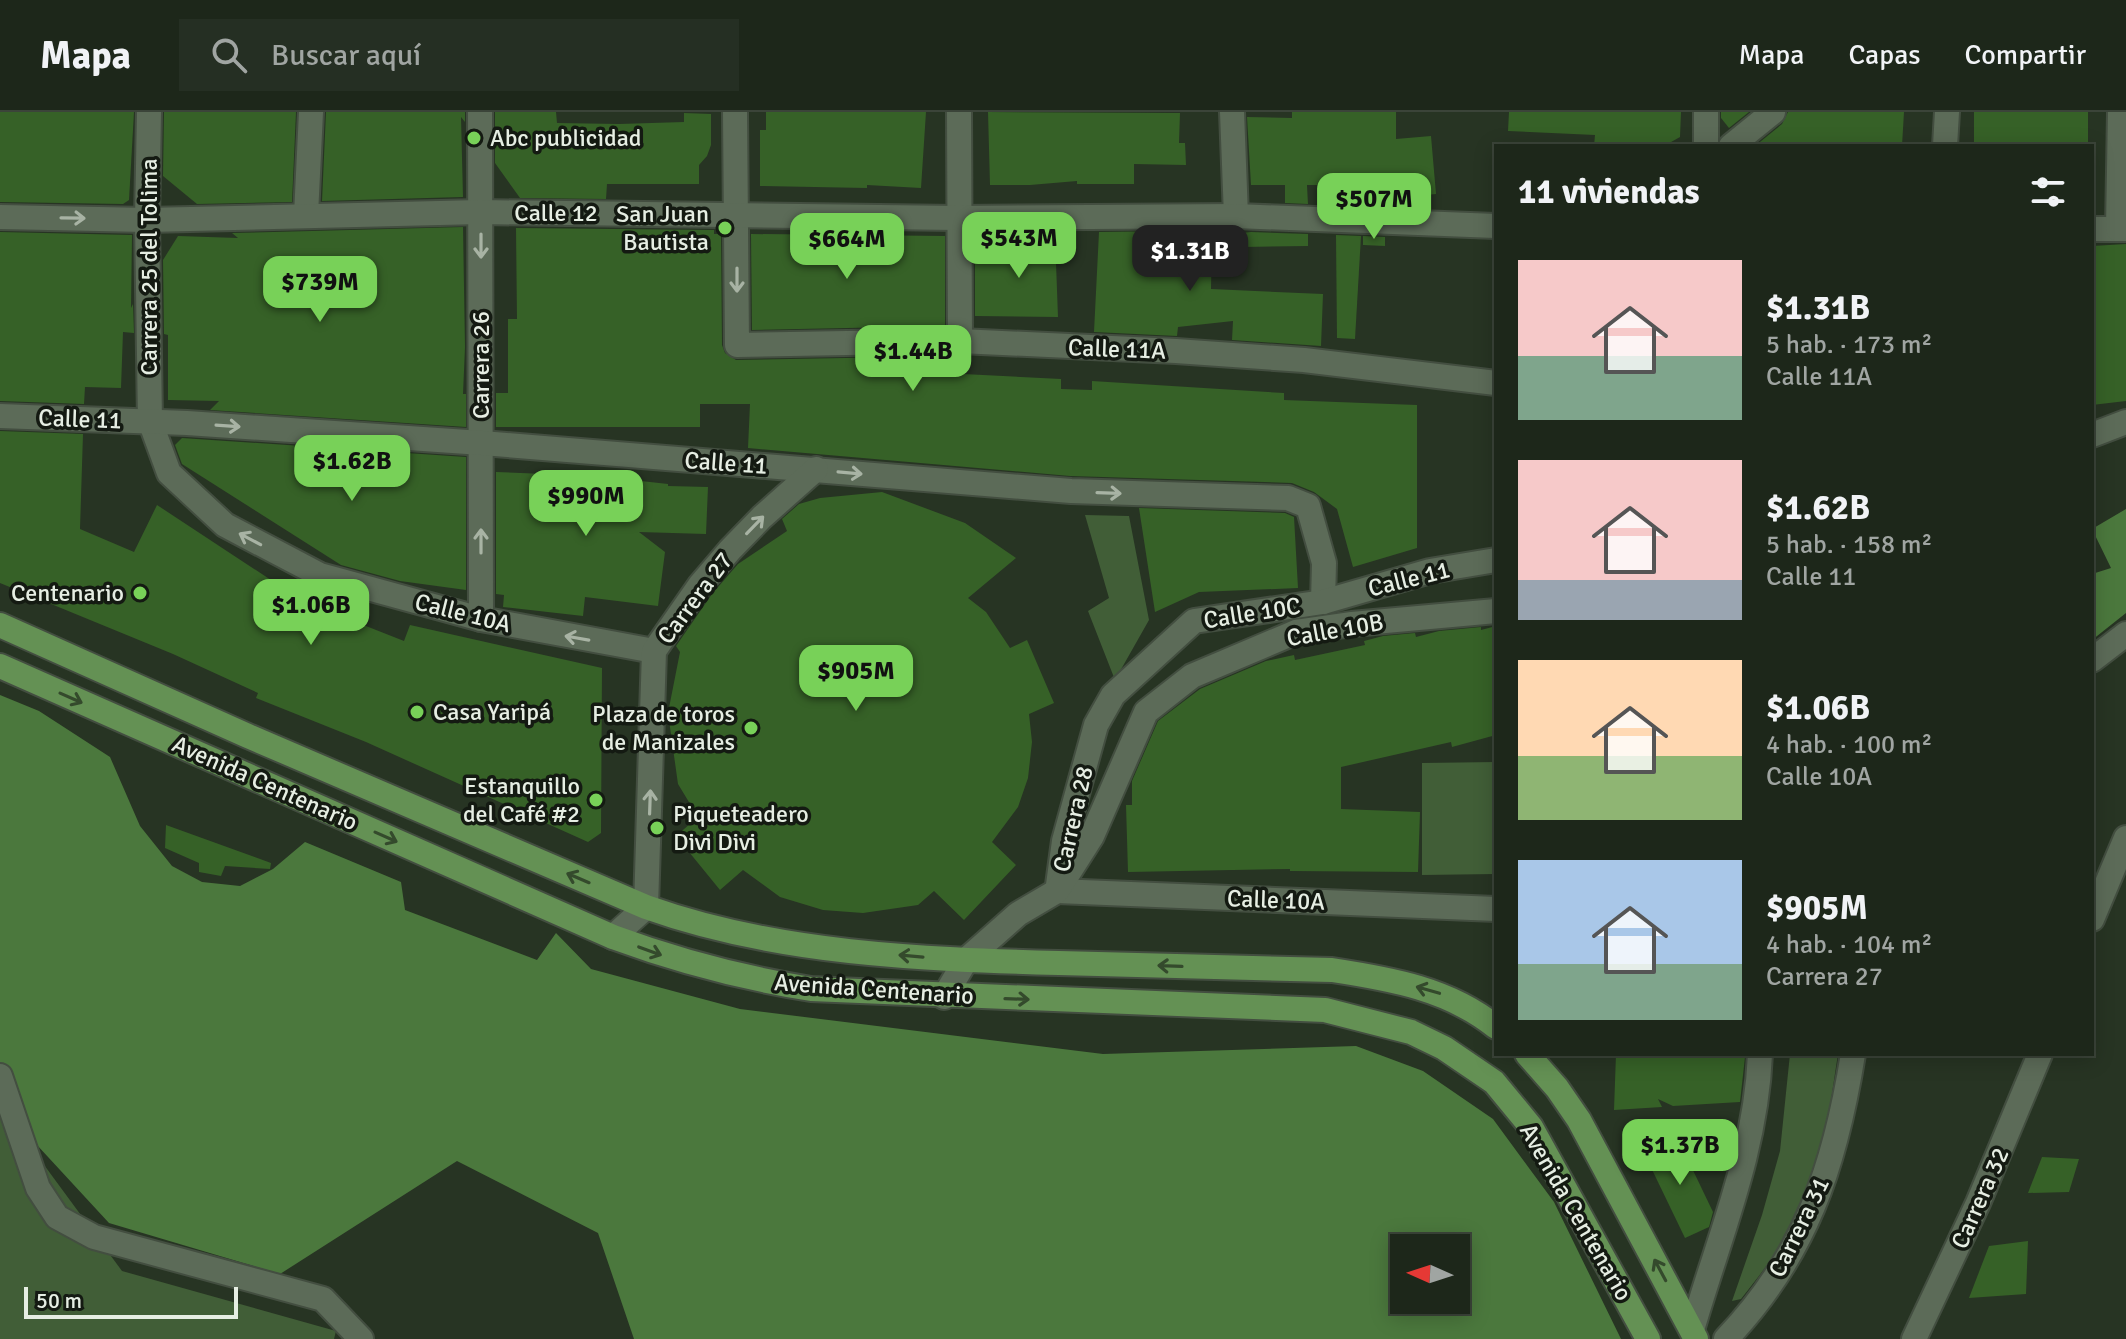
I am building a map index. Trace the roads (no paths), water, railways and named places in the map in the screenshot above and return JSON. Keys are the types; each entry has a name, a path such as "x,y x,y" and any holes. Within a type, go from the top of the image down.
{"main road":[{"name":"Avenida Centenario","path":"0,625 248,736 646,907 690,923 789,944 966,960 1332,970 1386,978 1443,994 1494,1025"},
{"name":"Avenida Centenario","path":"0,666 613,937 674,960 811,989 944,997 1325,1010 1411,1032 1444,1048 1494,1082 1531,1127 1648,1339"},
{"name":"Avenida Centenario","path":"1529,1056 1557,1088 1579,1120 1694,1334"}],"street":[{"name":"Carrera 25 del Tolima","path":"149,112 150,421"},
{"path":"306,215 311,112"},
{"name":"Carrera 26","path":"480,112 481,619"},
{"path":"735,112 737,214"},
{"path":"959,112 960,341"},
{"path":"1232,112 1236,216"},
{"path":"1706,112 1706,144"},
{"path":"1733,144 1773,112"},
{"path":"1945,144 1947,112"},
{"path":"2094,229 2122,229 2120,112"},
{"name":"Calle 12","path":"0,217 147,220 480,212 958,218 1236,216 1494,226"},
{"name":"Calle 11A","path":"737,214 737,345 960,341 1304,360 1494,383"},
{"name":"Calle 11","path":"0,416 150,421 482,443 1071,491 1288,498 1308,506 1324,563 1323,602 1430,571 1494,560"},
{"name":"Calle 10A","path":"150,421 169,473 225,525 320,575 481,619 654,651"},
{"path":"2094,435 2126,422"},
{"name":"Carrera 27","path":"646,907 654,651 700,585 730,550 816,469"},
{"name":"Calle 10C","path":"1113,695 1194,621 1323,602"},
{"name":"Calle 10B","path":"1146,712 1192,676 1296,632 1494,611"},
{"path":"2094,658 2126,634"},
{"name":"Carrera 28","path":"1057,891 1064,841 1096,725 1113,695"},
{"name":"Carrera 28","path":"1057,891 1092,836 1146,712"},
{"path":"2094,914 2126,838"},
{"path":"944,997 966,960 1018,914 1057,891"},
{"name":"Calle 10A","path":"1057,891 1494,909"},
{"path":"613,937 646,907"},
{"path":"1694,1334 1744,1166 1753,1124 1760,1056"},
{"name":"Carrera 31","path":"1726,1339 1768,1288 1818,1200 1837,1135 1853,1056"},
{"name":"Carrera 32","path":"1914,1339 1997,1159 2039,1056"},
{"path":"0,1076 38,1188 57,1217 94,1237 323,1299 361,1339"}],"place":[{"name":"Abc publicidad","path":"474,138"},
{"name":"San Juan Bautista","path":"725,228"},
{"name":"Centenario","path":"140,593"},
{"name":"Casa Yaripá","path":"417,712"},
{"name":"Plaza de toros de Manizales","path":"751,728"},
{"name":"Estanquillo del Café #2","path":"596,800"},
{"name":"Piqueteadero Divi Divi","path":"657,828"}]}
